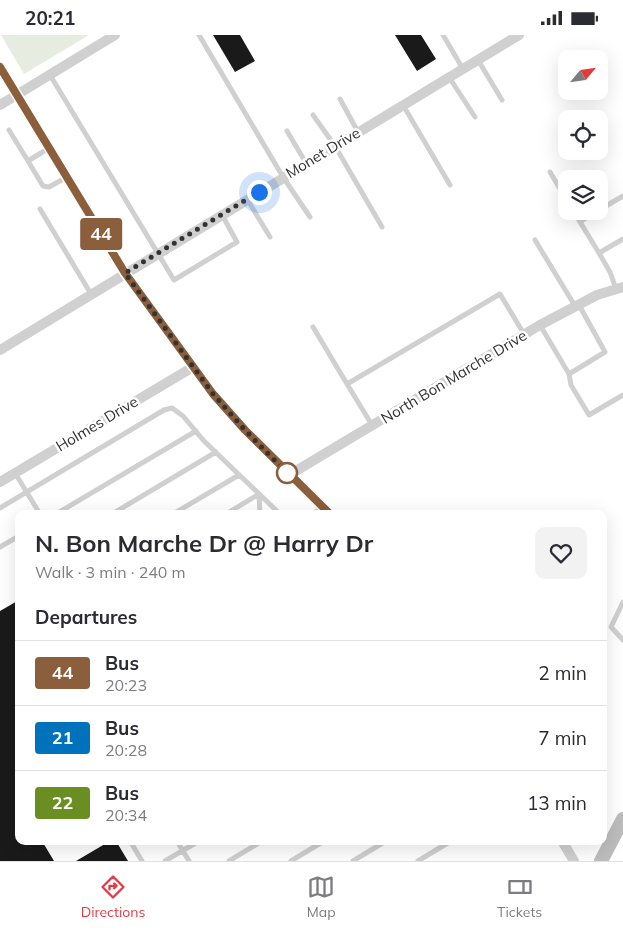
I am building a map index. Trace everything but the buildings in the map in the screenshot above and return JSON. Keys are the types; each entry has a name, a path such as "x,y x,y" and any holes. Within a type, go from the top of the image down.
{"main road":[{"path":"601,861 623,819"}],"street":[{"path":"0,105 115,35"},
{"name":"Monet Drive","path":"0,350 518,35"},
{"path":"0,67 125,273 193,367 213,394 245,430 327,510"},
{"name":"North Bon Marche Drive","path":"289,475 540,325 597,295 620,288"},
{"name":"Holmes Drive","path":"0,481 193,367"},
{"path":"564,845 574,861"}],"lane":[{"path":"199,35 283,177 310,217"},
{"path":"443,35 463,69"},
{"path":"478,60 502,100"},
{"path":"49,75 174,279 237,242 221,215"},
{"path":"450,77 475,117"},
{"path":"340,99 358,132"},
{"path":"403,105 450,185"},
{"path":"313,115 335,146 382,227"},
{"path":"9,130 43,186 49,187 67,177"},
{"path":"287,131 306,163"},
{"path":"28,161 49,148"},
{"path":"550,172 558,186"},
{"path":"608,205 623,196"},
{"path":"247,199 270,237"},
{"path":"40,209 91,294"},
{"path":"583,220 580,222 620,288"},
{"path":"599,253 623,239"},
{"path":"535,240 605,352 569,373"},
{"path":"347,384 500,294 525,335"},
{"path":"540,325 569,373 571,385 589,415 623,395"},
{"path":"314,327 372,425"},
{"path":"0,508 164,410 172,408 184,416 216,452 276,510"},
{"path":"63,510 196,431"},
{"path":"119,510 216,452"},
{"path":"15,473 37,510"},
{"path":"180,510 239,475"},
{"path":"233,510 259,494"},
{"path":"259,494 260,510"},
{"path":"0,547 15,538"},
{"path":"623,602 611,627 623,640"},
{"path":"133,845 142,861"},
{"path":"179,845 189,861"},
{"path":"165,861 193,845"},
{"path":"229,861 255,845"},
{"path":"291,861 317,845"},
{"path":"353,861 379,845"},
{"path":"418,861 444,845"}],"shaded area":[{"path":"1,35 89,35 24,74"}],"bus line":[{"name":"44","path":"0,67 125,273 213,394 245,430 326,510"}],"route":[{"path":"259,192 125,273 213,394 289,475 287,473"}]}
